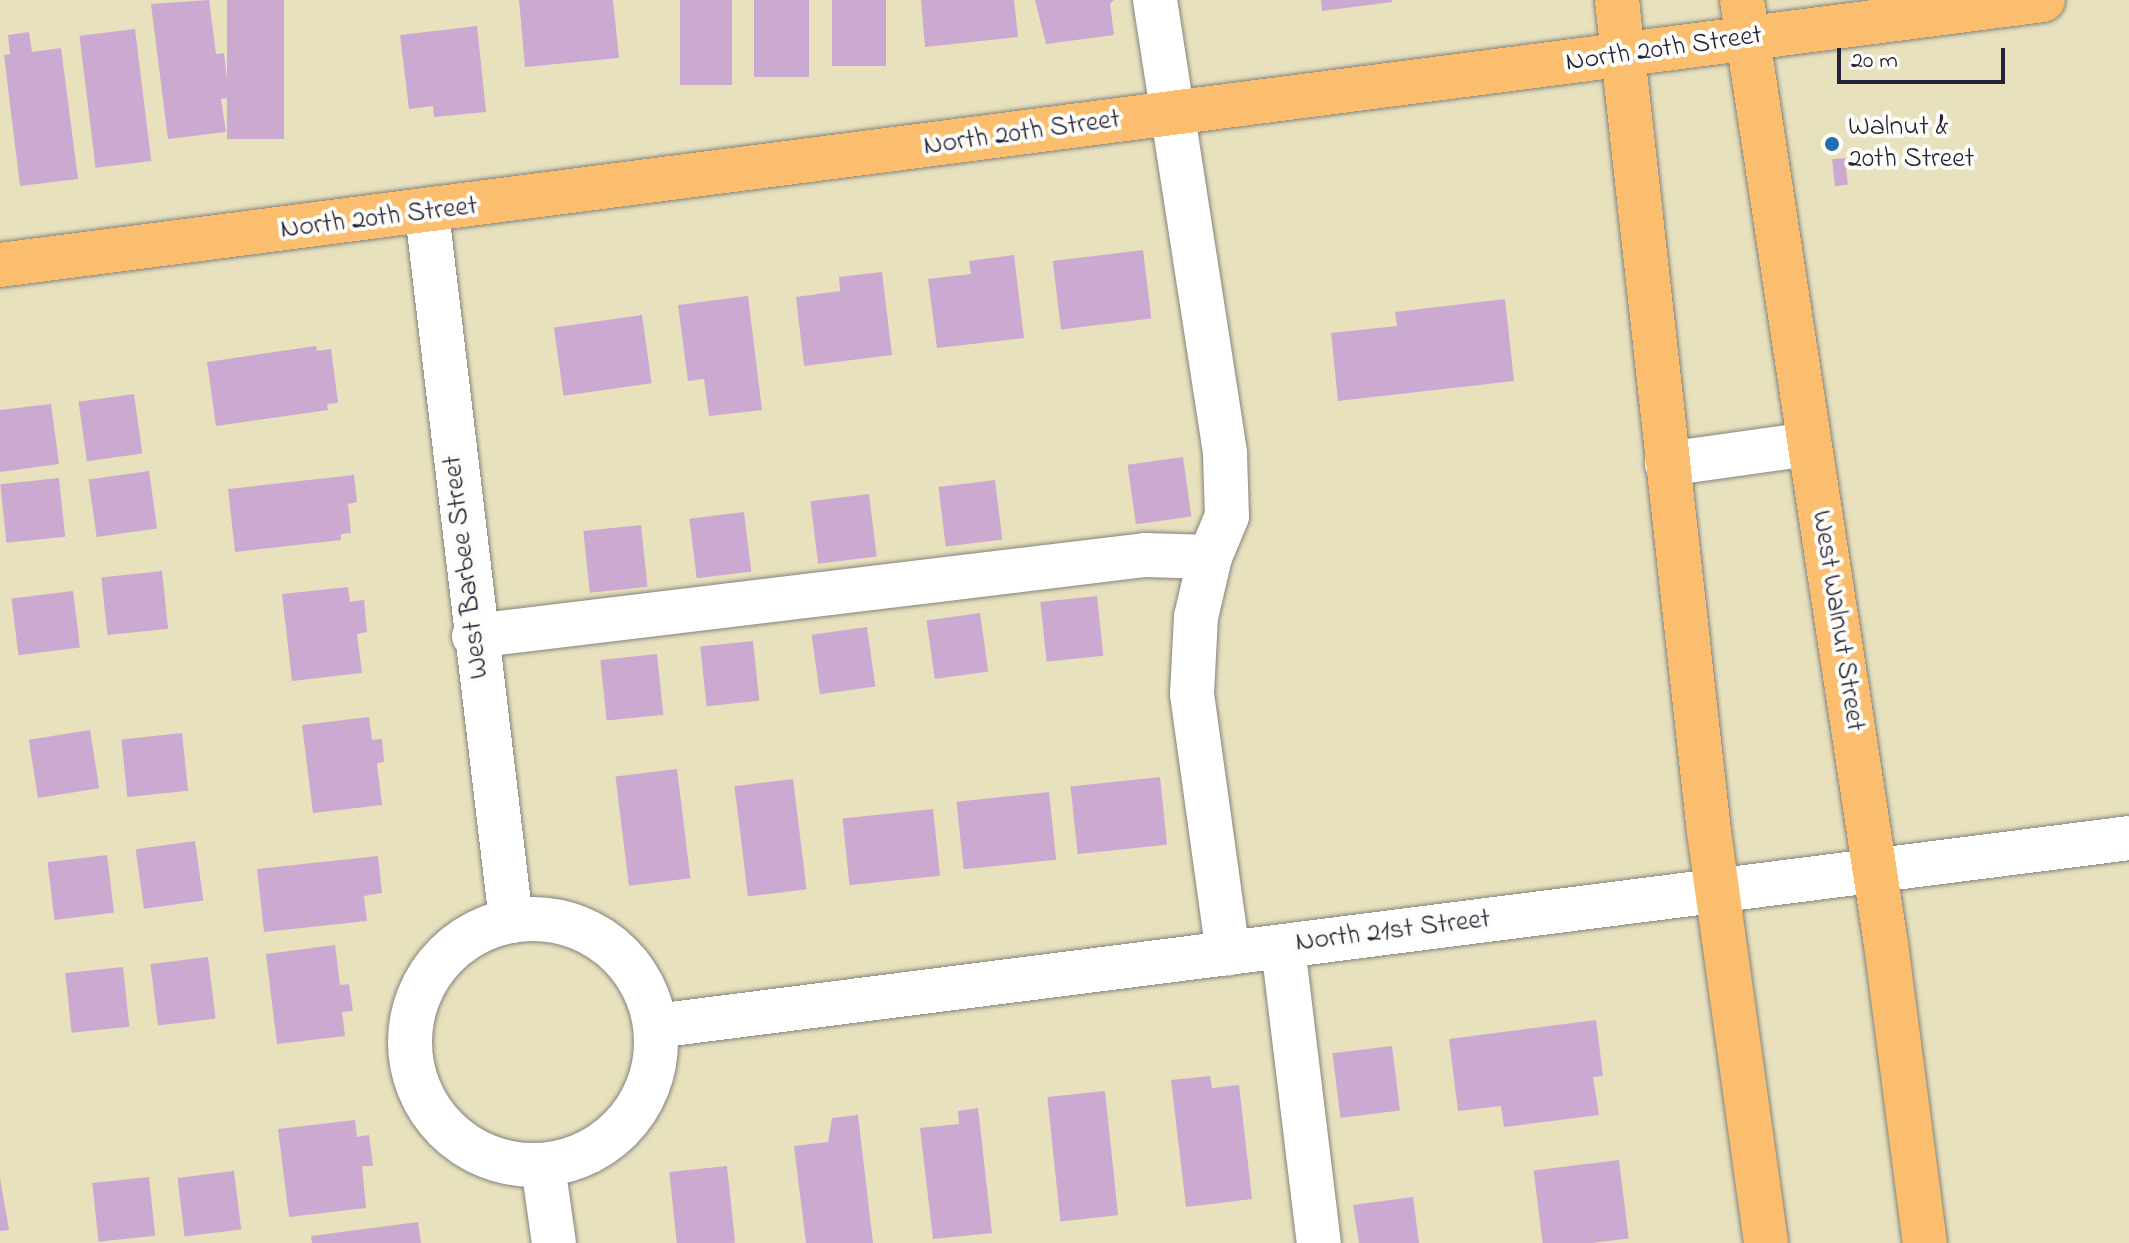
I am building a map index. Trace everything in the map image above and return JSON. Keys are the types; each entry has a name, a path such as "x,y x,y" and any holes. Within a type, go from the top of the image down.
{"main road":[{"path":"1617,0 1717,891 1766,1243"},
{"name":"North 20th Street","path":"0,265 427,213 1622,55 1744,19 2028,1"},
{"name":"West Walnut Street","path":"1744,19 1875,870 1925,1243"}],"street":[{"path":"1155,0 1170,114 1194,230 1225,454 1227,516 1210,557 1196,617 1192,694 1228,954"},
{"name":"West Barbee Street","path":"427,213 474,636 511,921"},
{"path":"1667,464 1809,444"},
{"path":"474,636 1145,555 1210,557"},
{"name":"North 21st Street","path":"656,1026 2129,838"},
{"path":"551,920 588,932 621,955 644,988 656,1026 654,1067 641,1104 615,1135 582,1156 543,1166 506,1163 471,1150 442,1126 421,1095 410,1059 411,1021 423,985 445,955 476,933 511,921 551,920"},
{"path":"1283,947 1319,1243"},
{"path":"543,1166 554,1243"}],"building":[{"path":"209,0 216,54 224,53 229,98 221,99 226,132 168,139 151,4"},
{"path":"227,0 284,0 284,139 227,139"},
{"path":"519,0 613,0 619,58 525,67"},
{"path":"680,0 732,0 732,85 680,85"},
{"path":"754,0 809,0 809,77 754,77"},
{"path":"832,0 886,0 886,66 832,66"},
{"path":"921,0 1014,0 1018,37 925,47"},
{"path":"1035,0 1114,0 1110,4 1114,35 1046,44"},
{"path":"1321,0 1392,0 1392,2 1322,11"},
{"path":"477,26 486,112 434,117 433,106 409,109 400,35"},
{"path":"135,29 151,161 96,168 79,36"},
{"path":"29,32 32,52 61,48 78,179 20,186 4,55 10,54 8,35"},
{"path":"1845,158 1848,185 1835,186 1832,159"},
{"path":"1143,250 1151,318 1061,330 1053,261"},
{"path":"1014,255 1024,338 937,348 928,279 971,274 969,261"},
{"path":"882,272 892,355 804,366 796,297 840,291 839,277"},
{"path":"748,296 762,410 709,416 704,379 688,381 678,305"},
{"path":"1505,299 1514,381 1338,401 1331,333 1397,326 1395,312"},
{"path":"642,315 652,383 563,396 554,327"},
{"path":"316,346 317,351 331,349 338,403 327,404 328,410 216,426 207,362"},
{"path":"134,394 142,453 87,461 79,402"},
{"path":"51,404 59,464 0,472 0,410"},
{"path":"1183,457 1191,516 1136,524 1128,465"},
{"path":"149,471 157,528 97,537 89,479"},
{"path":"354,475 357,502 348,504 351,533 341,534 341,540 235,552 228,489"},
{"path":"59,478 65,537 6,543 0,484"},
{"path":"995,480 1002,540 946,546 938,487"},
{"path":"869,494 877,557 818,564 810,501"},
{"path":"744,512 751,572 697,578 689,519"},
{"path":"641,525 647,587 590,593 583,531"},
{"path":"162,571 168,629 107,635 101,577"},
{"path":"348,587 350,602 364,600 367,632 357,634 362,673 292,681 282,594"},
{"path":"73,591 80,648 18,655 11,599"},
{"path":"1097,596 1103,656 1047,662 1040,602"},
{"path":"980,613 988,671 935,679 927,621"},
{"path":"867,627 875,686 820,694 812,635"},
{"path":"753,641 759,701 707,706 700,647"},
{"path":"657,654 663,715 607,721 600,660"},
{"path":"369,717 372,740 382,739 384,762 377,763 382,805 313,813 302,725"},
{"path":"90,730 99,788 38,798 29,740"},
{"path":"182,733 188,791 127,797 121,739"},
{"path":"677,769 690,878 629,886 615,777"},
{"path":"1160,777 1167,845 1078,854 1070,786"},
{"path":"793,779 807,889 748,896 734,786"},
{"path":"1049,792 1056,860 964,869 957,802"},
{"path":"933,809 940,876 850,885 842,819"},
{"path":"195,841 203,900 144,909 136,849"},
{"path":"107,855 114,913 55,920 47,862"},
{"path":"378,856 382,893 364,896 367,921 264,932 257,869"},
{"path":"335,945 340,985 349,984 353,1011 342,1012 345,1036 277,1044 266,954"},
{"path":"208,957 216,1019 158,1026 150,964"},
{"path":"123,967 129,1027 72,1033 65,973"},
{"path":"1596,1020 1603,1076 1593,1077 1599,1115 1504,1127 1501,1106 1458,1111 1449,1039"},
{"path":"1392,1046 1400,1111 1340,1118 1332,1053"},
{"path":"1210,1076 1212,1088 1239,1085 1252,1199 1186,1207 1171,1080"},
{"path":"1105,1091 1118,1215 1060,1221 1047,1097"},
{"path":"978,1108 992,1233 933,1239 920,1128 959,1124 958,1111"},
{"path":"858,1115 873,1243 806,1243 794,1146 828,1142 832,1118"},
{"path":"355,1120 357,1137 369,1135 373,1166 362,1166 366,1208 289,1217 278,1129"},
{"path":"1619,1160 1629,1238 1591,1243 1543,1243 1534,1170"},
{"path":"727,1166 735,1243 677,1243 669,1172"},
{"path":"234,1171 241,1230 185,1237 177,1178"},
{"path":"149,1177 155,1236 98,1242 92,1183"},
{"path":"0,1178 9,1230 0,1231"},
{"path":"1413,1197 1419,1243 1359,1243 1353,1205"},
{"path":"418,1222 421,1243 312,1243 311,1236"}],"place":[{"name":"Walnut & 20th Street","path":"1832,144"}]}
